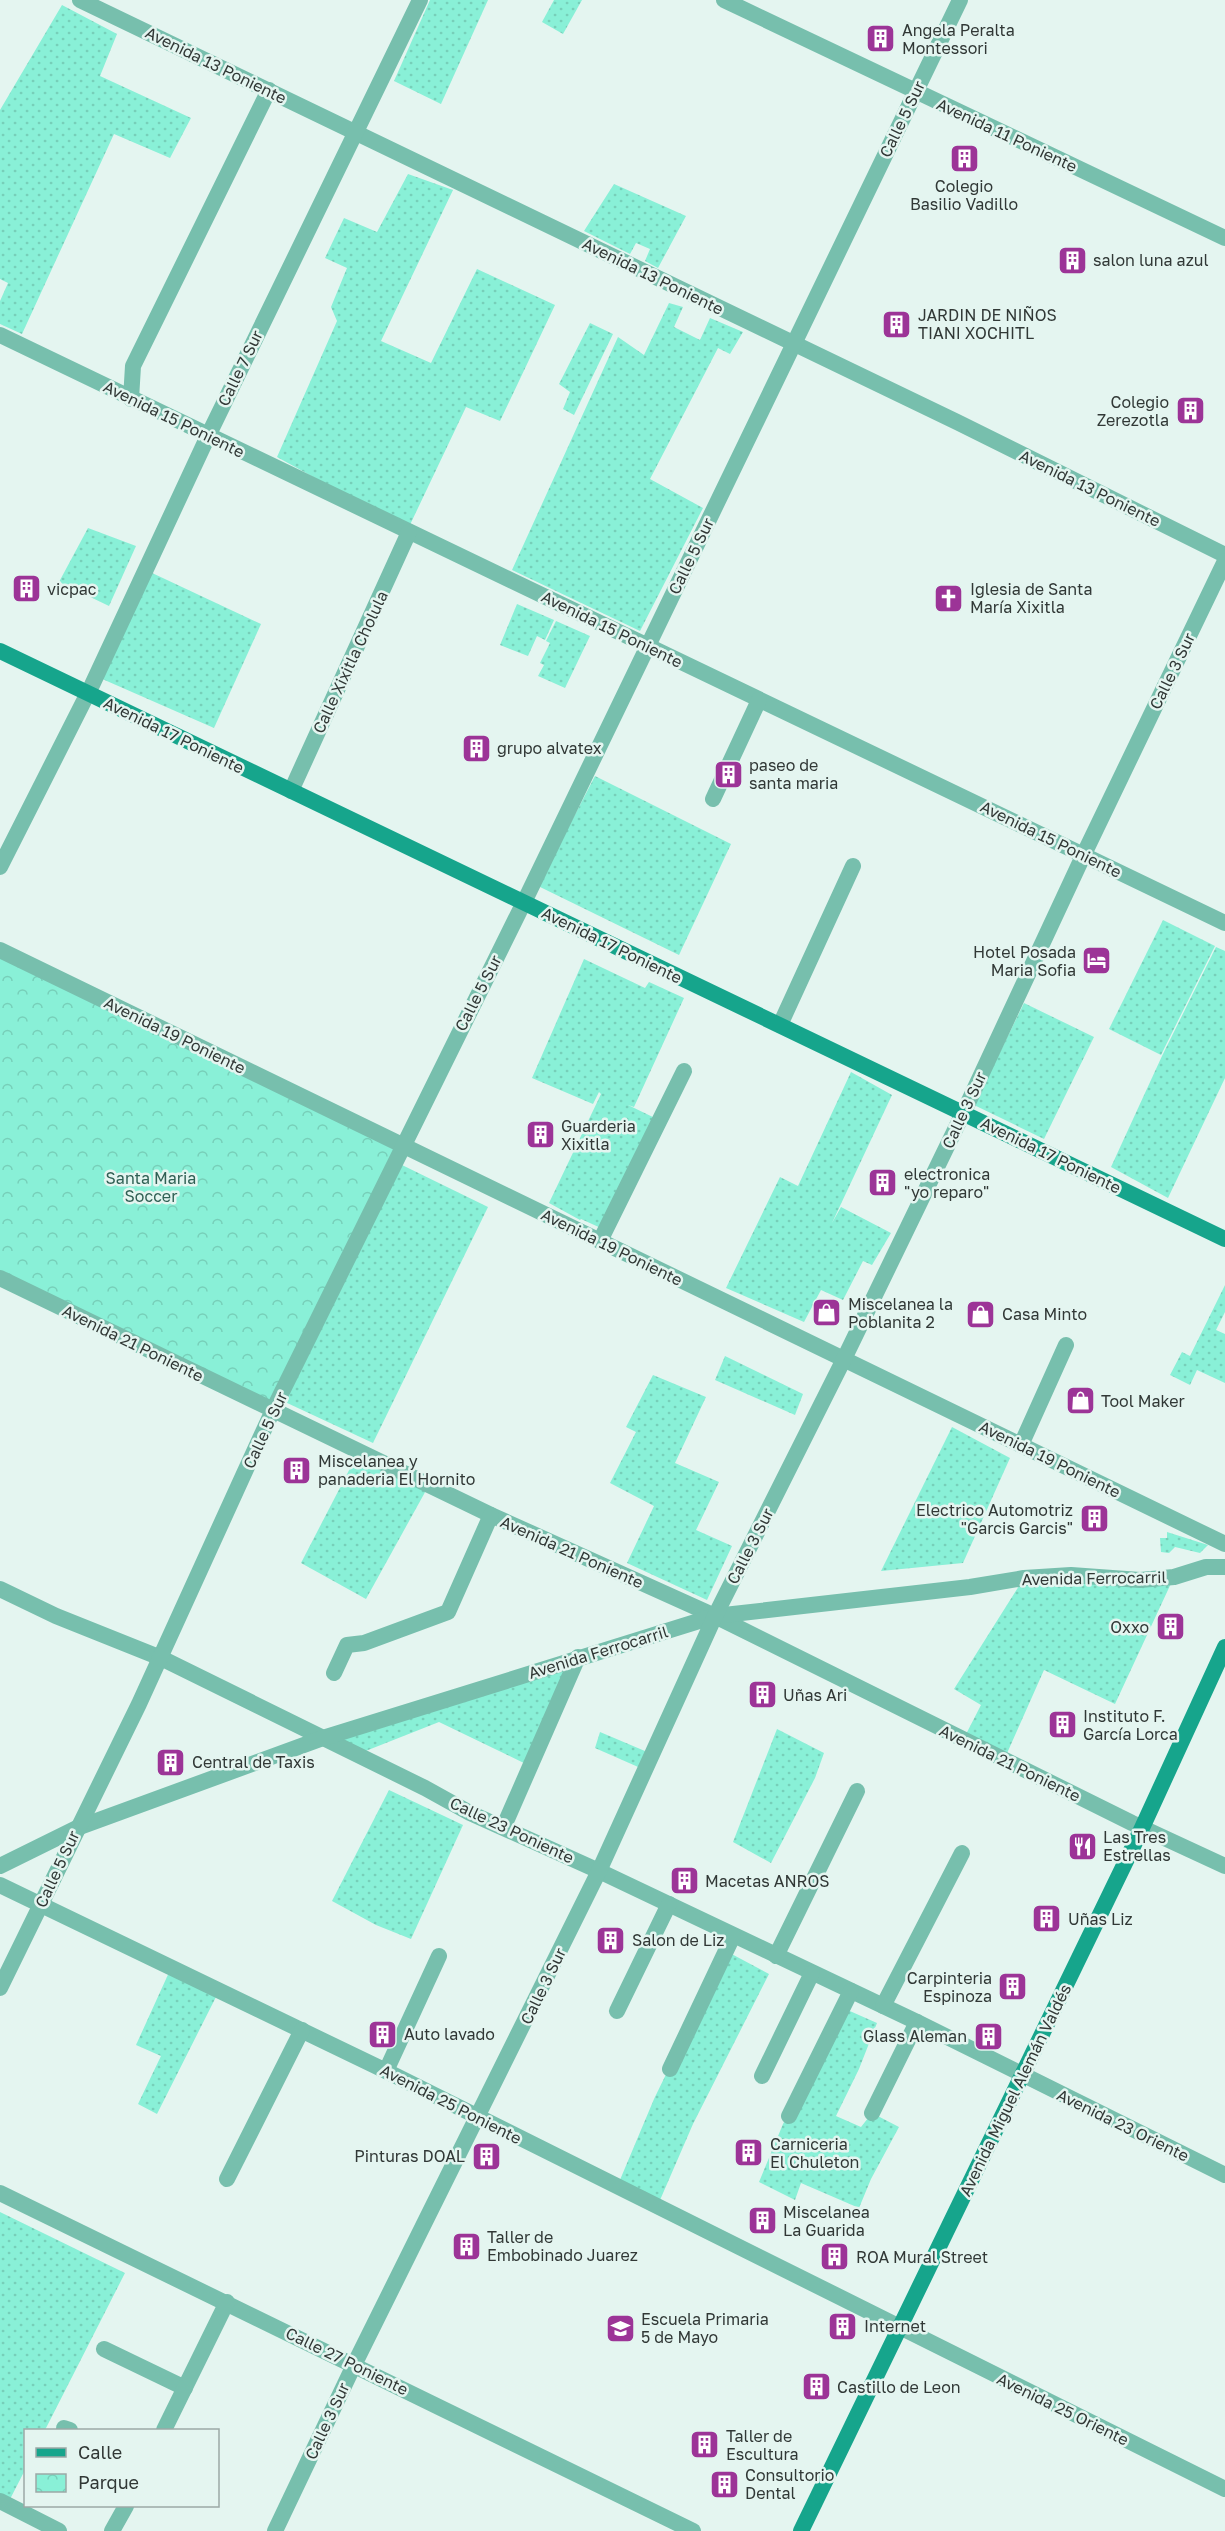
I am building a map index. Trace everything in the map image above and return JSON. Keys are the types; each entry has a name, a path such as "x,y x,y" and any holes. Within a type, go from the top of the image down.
{"main road":[{"name":"Avenida 17 Poniente","path":"0,651 1225,1239"},
{"name":"Avenida Miguel Alemán Valdés","path":"801,2531 1142,1828 1225,1647"}],"street":[{"name":"Avenida 13 Poniente","path":"80,0 957,422 1225,555"},
{"name":"Calle 7 Sur","path":"0,867 88,693 208,436 420,0"},
{"name":"Avenida 11 Poniente","path":"724,0 1225,238"},
{"name":"Calle 5 Sur","path":"0,1988 161,1658 273,1410 402,1145 524,903 960,0"},
{"path":"131,399 133,366 269,90"},
{"name":"Avenida 15 Poniente","path":"0,335 1225,923"},
{"path":"107,387 133,366"},
{"name":"Calle Xixitla Cholula","path":"291,791 409,532"},
{"name":"Calle 3 Sur","path":"275,2531 354,2365 599,1871 715,1616 844,1359 963,1113 1225,561"},
{"path":"713,799 759,700"},
{"path":"780,1025 854,866"},
{"name":"Avenida 19 Poniente","path":"0,950 1225,1544"},
{"path":"600,1241 684,1071"},
{"name":"Avenida 21 Poniente","path":"0,1278 491,1515 715,1616 1142,1828 1225,1866"},
{"path":"1021,1445 1066,1345"},
{"path":"334,1673 347,1645 364,1643 448,1612 491,1515"},
{"name":"Avenida Ferrocarril","path":"0,1866 77,1828 323,1738 715,1616 970,1587 1024,1578 1071,1575 1140,1580 1174,1577 1206,1567 1225,1567"},
{"name":"Calle 23 Poniente","path":"0,1589 56,1616 161,1658 434,1792 470,1813 504,1826 669,1904 1022,2075"},
{"path":"504,1826 578,1658"},
{"path":"776,1956 857,1791"},
{"path":"883,2006 962,1853"},
{"name":"Avenida 25 Poniente","path":"0,1884 40,1906 386,2071 900,2328"},
{"path":"617,2011 669,1904"},
{"path":"670,2069 733,1936"},
{"path":"386,2071 439,1956"},
{"path":"762,2076 812,1973"},
{"path":"789,2116 851,1991"},
{"path":"872,2113 916,2022"},
{"path":"227,2178 302,2030"},
{"name":"Avenida 23 Oriente","path":"1022,2075 1225,2175"},
{"name":"Calle 27 Poniente","path":"0,2193 693,2531"},
{"path":"164,2429 227,2302"},
{"name":"Avenida 25 Oriente","path":"900,2328 1225,2489"},
{"path":"104,2349 185,2388"},
{"path":"0,2501 59,2531"},
{"path":"112,2531 125,2507"}],"green space":[{"path":"430,0 488,0 441,104 394,81"},
{"path":"554,0 582,0 563,34 542,22"},
{"path":"62,5 117,34 100,76 191,118 170,158 114,134 22,334 0,324 0,301 8,283 0,279 0,110"},
{"path":"408,174 453,190 381,341 431,363 477,269 555,305 500,421 466,407 408,529 277,457 337,321 331,307 347,268 325,258 344,218 377,232"},
{"path":"614,184 686,216 658,268 645,261 650,249 636,243 630,254 584,231"},
{"path":"669,303 683,307 674,327 700,340 710,318 743,332 730,354 718,348 650,479 703,508 640,631 512,570 618,337 644,355"},
{"path":"590,323 613,334 574,415 563,409 570,392 559,384"},
{"path":"88,528 136,546 109,606 59,582"},
{"path":"150,572 261,624 214,728 100,678"},
{"path":"517,604 554,620 545,640 537,636 528,656 500,645"},
{"path":"556,621 590,636 565,688 538,676 544,665 540,663 550,643 546,641"},
{"path":"595,776 731,844 679,955 538,886"},
{"path":"1163,920 1215,946 1161,1055 1109,1029"},
{"path":"1216,947 1225,951 1225,1078 1168,1198 1111,1167"},
{"name":"Santa Maria Soccer","path":"0,950 402,1145 273,1410 0,1278"},
{"path":"584,959 645,988 649,982 684,998 634,1107 628,1105 657,1119 603,1229 580,1220 549,1203 601,1094 599,1092 593,1104 532,1078"},
{"path":"1024,1003 1094,1037 1044,1139 974,1105"},
{"path":"851,1072 892,1095 832,1223 841,1207 891,1233 872,1265 863,1261 843,1300 821,1290 804,1322 726,1288 780,1177 798,1186"},
{"path":"402,1165 488,1207 373,1443 285,1402"},
{"path":"1225,1285 1225,1312 1216,1330 1225,1334 1225,1383 1197,1370 1190,1385 1170,1375 1182,1352 1190,1356"},
{"path":"725,1356 803,1394 795,1415 715,1380"},
{"path":"653,1375 706,1397 675,1463 719,1482 696,1530 732,1546 707,1600 627,1563 654,1506 610,1483 636,1432 626,1427"},
{"path":"952,1427 1010,1458 963,1563 881,1571"},
{"path":"359,1451 429,1485 366,1599 301,1563"},
{"path":"1167,1532 1208,1545 1200,1553 1175,1547 1169,1553 1161,1552 1160,1538 1167,1538"},
{"path":"1174,1577 1115,1704 1044,1670 1004,1760 963,1740 981,1705 954,1689 1024,1578"},
{"path":"578,1657 530,1766 439,1722 358,1754 323,1738"},
{"path":"777,1729 824,1753 815,1778 771,1863 733,1842"},
{"path":"600,1732 652,1754 645,1770 595,1748"},
{"path":"389,1790 463,1825 411,1939 376,1925 332,1901"},
{"path":"726,1951 769,1974 693,2124 657,2207 617,2187 654,2099"},
{"path":"171,1968 219,1991 157,2114 138,2104 161,2056 136,2045"},
{"path":"843,2008 877,2023 859,2069 836,2116 861,2127 872,2113 899,2127 871,2179 859,2208 801,2183 795,2200 759,2182 783,2124"},
{"path":"0,2212 125,2273 46,2429 24,2429 24,2472 7,2505 0,2501"}],"place":[{"name":"Angela Peralta Montessori","path":"881,39"},
{"name":"Colegio Basilio Vadillo","path":"964,158"},
{"name":"salon luna azul","path":"1072,260"},
{"name":"JARDIN DE NIÑOS TIANI XOCHITL","path":"897,324"},
{"name":"Colegio Zerezotla","path":"1190,411"},
{"name":"vicpac","path":"26,589"},
{"name":"Iglesia de Santa María Xixitla","path":"949,598"},
{"name":"grupo alvatex","path":"476,748"},
{"name":"paseo de santa maria","path":"728,774"},
{"name":"Hotel Posada Maria Sofia","path":"1097,961"},
{"name":"Guarderia Xixitla","path":"540,1135"},
{"name":"electronica \"yo reparo\"","path":"883,1183"},
{"name":"Miscelanea la Poblanita 2","path":"827,1313"},
{"name":"Casa Minto","path":"981,1314"},
{"name":"Tool Maker","path":"1080,1401"},
{"name":"Miscelanea y panaderia El Hornito","path":"297,1470"},
{"name":"Electrico Automotriz \"Garcis Garcis\"","path":"1094,1519"},
{"name":"Oxxo","path":"1170,1627"},
{"name":"Uñas Ari","path":"762,1695"},
{"name":"Instituto F. García Lorca","path":"1062,1725"},
{"name":"Central de Taxis","path":"171,1762"},
{"name":"Las Tres Estrellas","path":"1082,1846"},
{"name":"Macetas ANROS","path":"684,1881"},
{"name":"Uñas Liz","path":"1047,1919"},
{"name":"Salon de Liz","path":"611,1940"},
{"name":"Carpinteria Espinoza","path":"1013,1987"},
{"name":"Auto lavado","path":"383,2034"},
{"name":"Glass Aleman","path":"988,2036"},
{"name":"Carniceria El Chuleton","path":"749,2153"},
{"name":"Pinturas DOAL","path":"486,2156"},
{"name":"Miscelanea La Guarida","path":"762,2221"},
{"name":"Taller de Embobinado Juarez","path":"466,2246"},
{"name":"ROA Mural Street","path":"835,2257"},
{"name":"Internet","path":"843,2326"},
{"name":"Escuela Primaria 5 de Mayo","path":"620,2328"},
{"name":"Castillo de Leon","path":"816,2387"},
{"name":"Taller de Escultura","path":"705,2445"},
{"name":"Consultorio Dental","path":"724,2484"}]}
